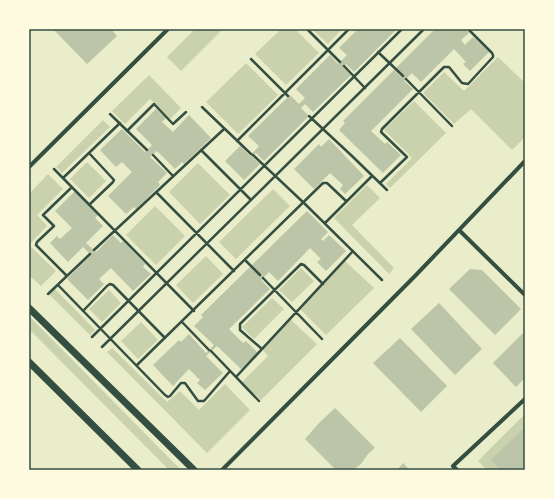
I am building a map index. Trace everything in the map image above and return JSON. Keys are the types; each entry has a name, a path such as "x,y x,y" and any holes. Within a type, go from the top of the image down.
{"street":[{"path":"29,167 168,29"},
{"path":"222,470 525,162"},
{"path":"459,230 525,295"},
{"path":"29,308 194,470"},
{"path":"29,362 138,470"},
{"path":"457,470 453,466 525,398"}],"path":[{"path":"306,29 340,62"},
{"path":"237,141 349,29"},
{"path":"92,337 264,166 310,117 402,29"},
{"path":"102,347 250,199 424,29"},
{"path":"380,184 407,157 381,130 444,67 449,67 462,83 468,84 493,57 492,53 468,29"},
{"path":"378,52 403,76"},
{"path":"251,59 288,96"},
{"path":"344,66 365,88"},
{"path":"406,79 452,126"},
{"path":"127,131 154,104 173,124 186,112"},
{"path":"202,107 304,203 382,280"},
{"path":"110,114 147,150"},
{"path":"310,117 387,190"},
{"path":"63,178 120,123"},
{"path":"94,250 224,128"},
{"path":"201,150 250,199"},
{"path":"89,153 114,180 89,205"},
{"path":"153,155 173,176"},
{"path":"54,169 194,311"},
{"path":"324,223 372,176"},
{"path":"137,365 194,311 322,184 327,183 346,201"},
{"path":"67,276 36,245 37,242 54,226 43,215 72,187"},
{"path":"156,192 234,271"},
{"path":"236,377 353,251"},
{"path":"48,294 90,254"},
{"path":"245,260 260,275"},
{"path":"262,349 240,330 240,324 302,264 323,284"},
{"path":"263,278 322,339"},
{"path":"83,311 110,284 113,285 165,338"},
{"path":"58,285 137,365 165,396 170,396 181,383 185,383 198,401 204,401 230,371"},
{"path":"182,322 259,401"}],"green space":[{"path":"195,29 223,29 181,71 167,57"},
{"path":"281,29 295,29 319,53 286,85 255,54"},
{"path":"312,29 342,29 328,44"},
{"path":"498,57 525,83 525,137 512,150 471,109 454,124 423,93 444,72 464,91"},
{"path":"246,63 278,95 238,134 206,102"},
{"path":"149,75 181,108 170,119 150,99 125,124 112,111"},
{"path":"414,101 446,133 390,188 386,184 412,158 384,130"},
{"path":"103,120 110,127 62,173 56,167"},
{"path":"87,162 106,181 89,198 70,179"},
{"path":"198,163 230,195 200,224 169,192"},
{"path":"48,174 63,189 37,215 47,226 29,245 29,194"},
{"path":"367,185 380,198 352,225 394,268 389,274 334,218"},
{"path":"273,189 290,206 236,259 219,242"},
{"path":"155,206 185,236 156,265 126,235"},
{"path":"29,245 56,271 41,286 29,275"},
{"path":"206,256 223,274 193,303 176,285"},
{"path":"345,261 374,288 326,335 299,308"},
{"path":"301,268 314,281 292,302 279,290"},
{"path":"54,288 95,330 90,335 49,294"},
{"path":"109,290 121,303 102,322 89,309"},
{"path":"272,298 284,309 254,339 242,327"},
{"path":"29,316 181,470 169,470 29,329"},
{"path":"290,319 317,344 261,400 242,382 268,356 262,349"},
{"path":"141,322 158,340 138,359 121,341"},
{"path":"112,348 167,402 180,391 199,410 225,384 250,410 207,453 107,352"},
{"path":"525,414 525,470 487,470 478,461"}],"building":[{"path":"53,29 111,29 117,36 87,64"},
{"path":"358,29 397,29 354,72 346,64 343,67 351,75 313,112 305,104 301,108 309,116 264,161 256,153 253,155 252,157 260,164 244,180 225,161 240,146 250,156 259,146 248,136 290,95 299,104 305,98 296,89 330,55 338,64 347,55 339,48"},
{"path":"435,29 465,29 469,33 461,40 465,45 473,37 489,52 470,71 463,64 466,62 454,49 421,82 412,73 404,81 413,89 371,131 385,144 387,142 401,155 383,173 339,130 345,123 343,121 394,70 401,77 403,76 396,68"},
{"path":"156,109 166,118 162,122 173,132 189,115 211,138 184,164 182,162 175,169 157,151 150,157 167,173 158,182 160,185 136,209 134,207 126,214 108,196 132,172 122,162 116,167 100,150 122,129 145,152 152,145 136,129"},
{"path":"329,139 364,176 345,194 340,189 343,185 330,173 314,189 294,169 319,144 321,147"},
{"path":"75,191 98,215 95,218 103,226 86,243 96,252 113,235 121,243 123,241 145,264 143,267 151,274 133,291 111,268 99,279 104,284 88,300 67,279 91,255 83,247 68,262 50,243 57,236 60,239 72,228 55,211"},
{"path":"307,211 328,232 321,239 323,241 329,235 346,251 326,271 317,262 321,259 310,248 278,281 269,272 261,280 270,289 229,329 243,343 246,341 258,353 241,369 217,346 206,356 223,373 205,390 197,383 200,380 189,369 173,386 153,365 179,340 181,342 189,334 206,353 214,345 194,326 203,317 201,315"},
{"path":"470,269 482,270 521,309 495,335 449,289"},
{"path":"439,303 482,349 455,375 411,329"},
{"path":"525,331 525,378 516,387 493,363"},
{"path":"400,338 447,386 421,412 373,363"},
{"path":"335,408 375,448 368,454 361,464 353,470 336,470 305,439"},
{"path":"525,427 525,470 501,470 491,460"},
{"path":"403,463 410,470 397,470"}]}
